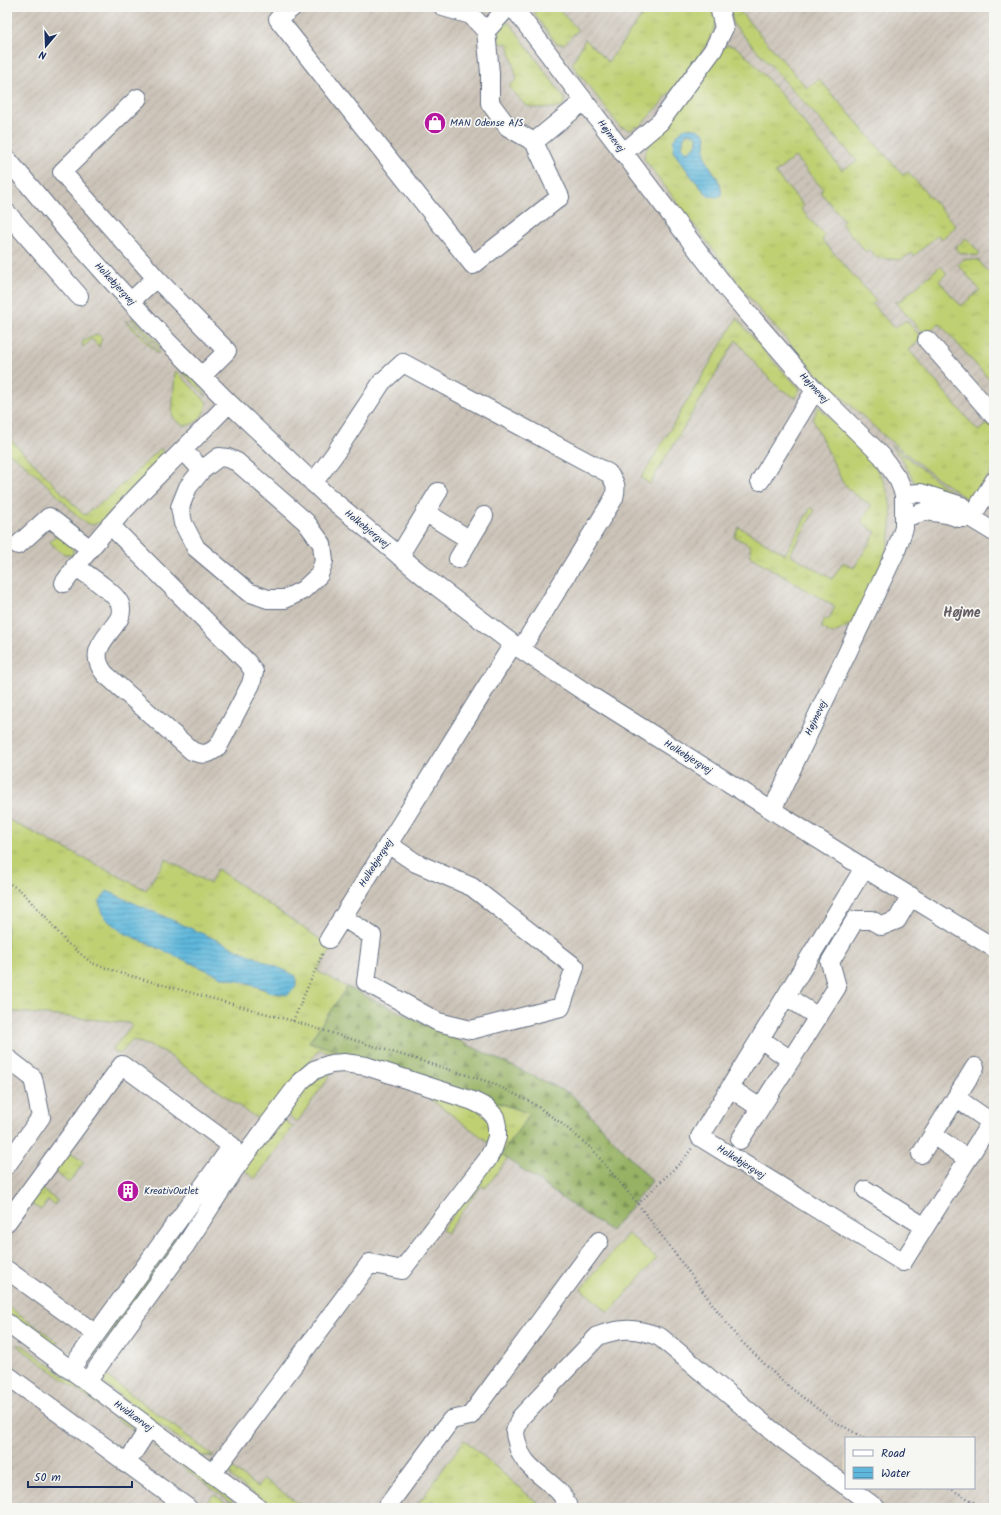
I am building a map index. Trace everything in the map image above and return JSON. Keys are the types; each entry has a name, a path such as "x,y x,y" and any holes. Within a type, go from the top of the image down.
{"street":[{"path":"293,7 278,19 473,264 560,197 534,142 508,127 490,103 490,73 486,31 471,15 443,7"},
{"path":"486,31 508,7"},
{"name":"Højmevej","path":"513,7 726,289 815,390 882,456 899,481 904,494 904,528 896,551 772,810"},
{"path":"623,153 660,122 713,50 724,28 719,7"},
{"path":"138,98 62,172 156,278 227,351 202,376"},
{"path":"534,142 584,101"},
{"name":"Holkebjergvej","path":"7,159 68,232 168,342 229,403 325,494 431,582 517,647 594,698 994,948"},
{"path":"7,213 79,296"},
{"path":"131,301 156,278"},
{"path":"927,340 994,416"},
{"path":"313,483 334,455 382,382 403,363 608,473 615,482 616,491 614,498 517,647"},
{"path":"760,481 815,390"},
{"path":"64,583 75,566 110,525 229,403"},
{"path":"182,450 202,470"},
{"path":"219,457 228,458 237,462 306,522 322,544 324,561 319,576 303,590 285,599 268,600 248,592 196,548 183,523 180,507 188,487 202,470 219,457"},
{"path":"971,518 994,481"},
{"path":"400,556 438,492"},
{"path":"904,494 921,493 962,506 971,518 994,532"},
{"path":"904,518 926,511 947,514 959,518 971,518"},
{"path":"426,512 470,540"},
{"path":"458,559 484,516"},
{"path":"18,545 49,517 90,549"},
{"path":"75,566 115,596 120,603 120,617 98,650 96,659 104,674 192,751 199,754 208,754 214,751 220,745 252,684 254,672 242,658 110,525"},
{"name":"Holkebjergvej","path":"329,939 388,844 517,647"},
{"path":"342,917 372,936 366,982 438,1022 471,1030 561,1007 575,967 472,888 416,863 388,844"},
{"path":"700,1137 864,868"},
{"path":"740,1140 837,987 830,962 855,920 871,920 882,926 897,920 910,896"},
{"path":"786,996 818,1017"},
{"path":"760,1039 791,1060"},
{"path":"7,1058 33,1078 41,1117 7,1164"},
{"path":"87,1382 185,1246 234,1170 301,1081 314,1070 331,1064 344,1063 366,1066 457,1095 487,1108 494,1117 497,1126 497,1137 487,1160 402,1270 370,1263 212,1474"},
{"path":"7,1222 122,1065 232,1146 70,1370"},
{"path":"921,1154 975,1067"},
{"path":"730,1088 760,1108"},
{"path":"956,1098 992,1120"},
{"name":"Holkebjergvej","path":"700,1137 903,1262 992,1120"},
{"path":"933,1135 968,1159"},
{"path":"866,1190 925,1227"},
{"path":"386,1508 451,1420 470,1416 598,1241"},
{"path":"7,1270 96,1334"},
{"name":"Hvidkærvej","path":"8,1327 87,1382 212,1474 240,1503 259,1508"},
{"path":"568,1508 566,1502 553,1487 525,1463 518,1448 515,1433 520,1418 598,1336 611,1331 626,1329 644,1331 660,1337 781,1438 845,1485"},
{"path":"7,1375 126,1464 188,1508"},
{"path":"126,1464 149,1428"},
{"path":"849,1489 876,1508"}],"path":[{"path":"7,882 20,890 67,943 92,963 120,973 293,1021 492,1083 530,1102 561,1123 592,1149 638,1204 737,1337 783,1382 832,1420 862,1437"},
{"path":"293,1021 329,939"},
{"path":"638,1204 683,1160 700,1137"},
{"path":"951,1489 984,1508"}],"shaded area":[{"path":"7,7 994,7 994,1508 7,1508"}],"green space":[{"path":"539,7 556,7 577,29 577,31 564,44 556,43 534,14"},
{"path":"646,7 712,7 716,22 713,32 706,45 684,76 639,127 635,126 632,130 620,127 572,64 585,39 608,62 642,16 640,15"},
{"path":"732,7 736,7 807,88 819,79 903,175 908,172 956,226 942,239 938,235 914,256 912,253 901,260 877,258 869,249 866,252 841,224 844,220 820,192 823,189 795,157 775,173 804,206 801,209 825,236 822,240 876,301 872,304 894,328 906,320 922,338 909,350 978,431 991,421 994,424 994,468 977,493 965,498 929,472 882,434 817,374 756,306 644,159 649,143 727,45 736,47 752,61 785,99 842,170 857,161 733,24 731,12","holes":["690,127 706,136 704,148 705,156 718,180 721,195 708,196 673,151"]},
{"path":"510,23 565,99 565,102 561,108 533,108 525,105 510,88 509,86 517,79 508,44 498,43 501,28"},
{"path":"690,133 697,136 697,141 694,148 687,152 682,147 684,137 686,134"},
{"path":"966,238 980,253 977,256 961,253 955,248"},
{"path":"964,259 978,260 994,279 994,385 939,323 925,336 894,301 899,302 940,266 947,273 939,281 961,306 980,290 958,265"},
{"path":"737,318 783,372 800,388 796,398 780,389 759,368 736,340 650,484 641,478"},
{"path":"131,319 135,319 160,346 160,349"},
{"path":"127,320 159,352 158,354 125,321"},
{"path":"98,334 102,338 99,347 92,339 83,347 83,341"},
{"path":"180,370 188,374 196,381 207,397"},
{"path":"175,371 207,402 202,415 193,424 182,424 172,415"},
{"path":"818,406 852,439 878,471 886,488 891,508 891,530 885,556 861,608 849,625 832,634 821,627 825,618 828,620 835,607 751,557 750,547 746,543 734,537 739,527 785,554 811,507 815,510 790,554 832,579 843,562 854,568 876,532 861,523 871,505 855,495 843,483 813,420"},
{"path":"7,436 84,515 104,501 161,448 164,456 116,505 102,522 92,525 80,518 37,475 7,452"},
{"path":"890,444 959,498 917,485 902,459"},
{"path":"49,528 73,546 73,555 63,553 52,545 50,542 56,536"},
{"path":"7,819 146,890 166,859 210,884 217,869 333,948 317,971 347,987 309,1042 468,1092 530,1114 501,1154 507,1159 486,1188 481,1186 447,1233 442,1230 494,1160 498,1111 358,1059 319,1049 265,1123 260,1121 163,1051 133,1040 120,1054 112,1050 132,1025 129,1023 7,1011"},
{"path":"347,987 571,1094 652,1181 611,1231 573,1206 501,1154 530,1114 468,1092 309,1042"},
{"path":"333,1072 297,1122 282,1112 300,1087"},
{"path":"422,1093 471,1104 491,1123 491,1144"},
{"path":"279,1115 293,1127 255,1179 241,1167"},
{"path":"240,1143 247,1148 89,1364 85,1362"},
{"path":"67,1151 84,1162 69,1183 52,1170"},
{"path":"39,1188 57,1200 54,1205 48,1200 41,1210 29,1203"},
{"path":"628,1234 657,1258 609,1313 581,1289"},
{"path":"7,1305 59,1343 52,1345 48,1344 7,1313"},
{"path":"16,1345 22,1345 131,1425 135,1432"},
{"path":"100,1371 214,1456 204,1457 99,1380"},
{"path":"464,1440 543,1508 442,1508 432,1500 426,1508 415,1508"},
{"path":"153,1445 160,1446 232,1499 232,1503"},
{"path":"230,1467 257,1487 264,1479 305,1508 272,1508 233,1479 229,1471"},
{"path":"214,1494 230,1506 229,1508 202,1508"}],"water":[{"path":"694,128 705,133 706,158 720,185 721,195 718,197 708,196 673,151 674,139 683,129","holes":["690,133 697,136 695,146 687,152 682,147 684,137 686,134"]},
{"path":"107,891 296,976 296,987 288,995 273,993 248,983 222,977 122,932 105,918 99,902"}],"place":[{"name":"MAN Odense A/S","path":"435,123"},
{"name":"KreativOutlet","path":"128,1191"}],"district":[{"name":"Højme","path":"962,613"}]}
